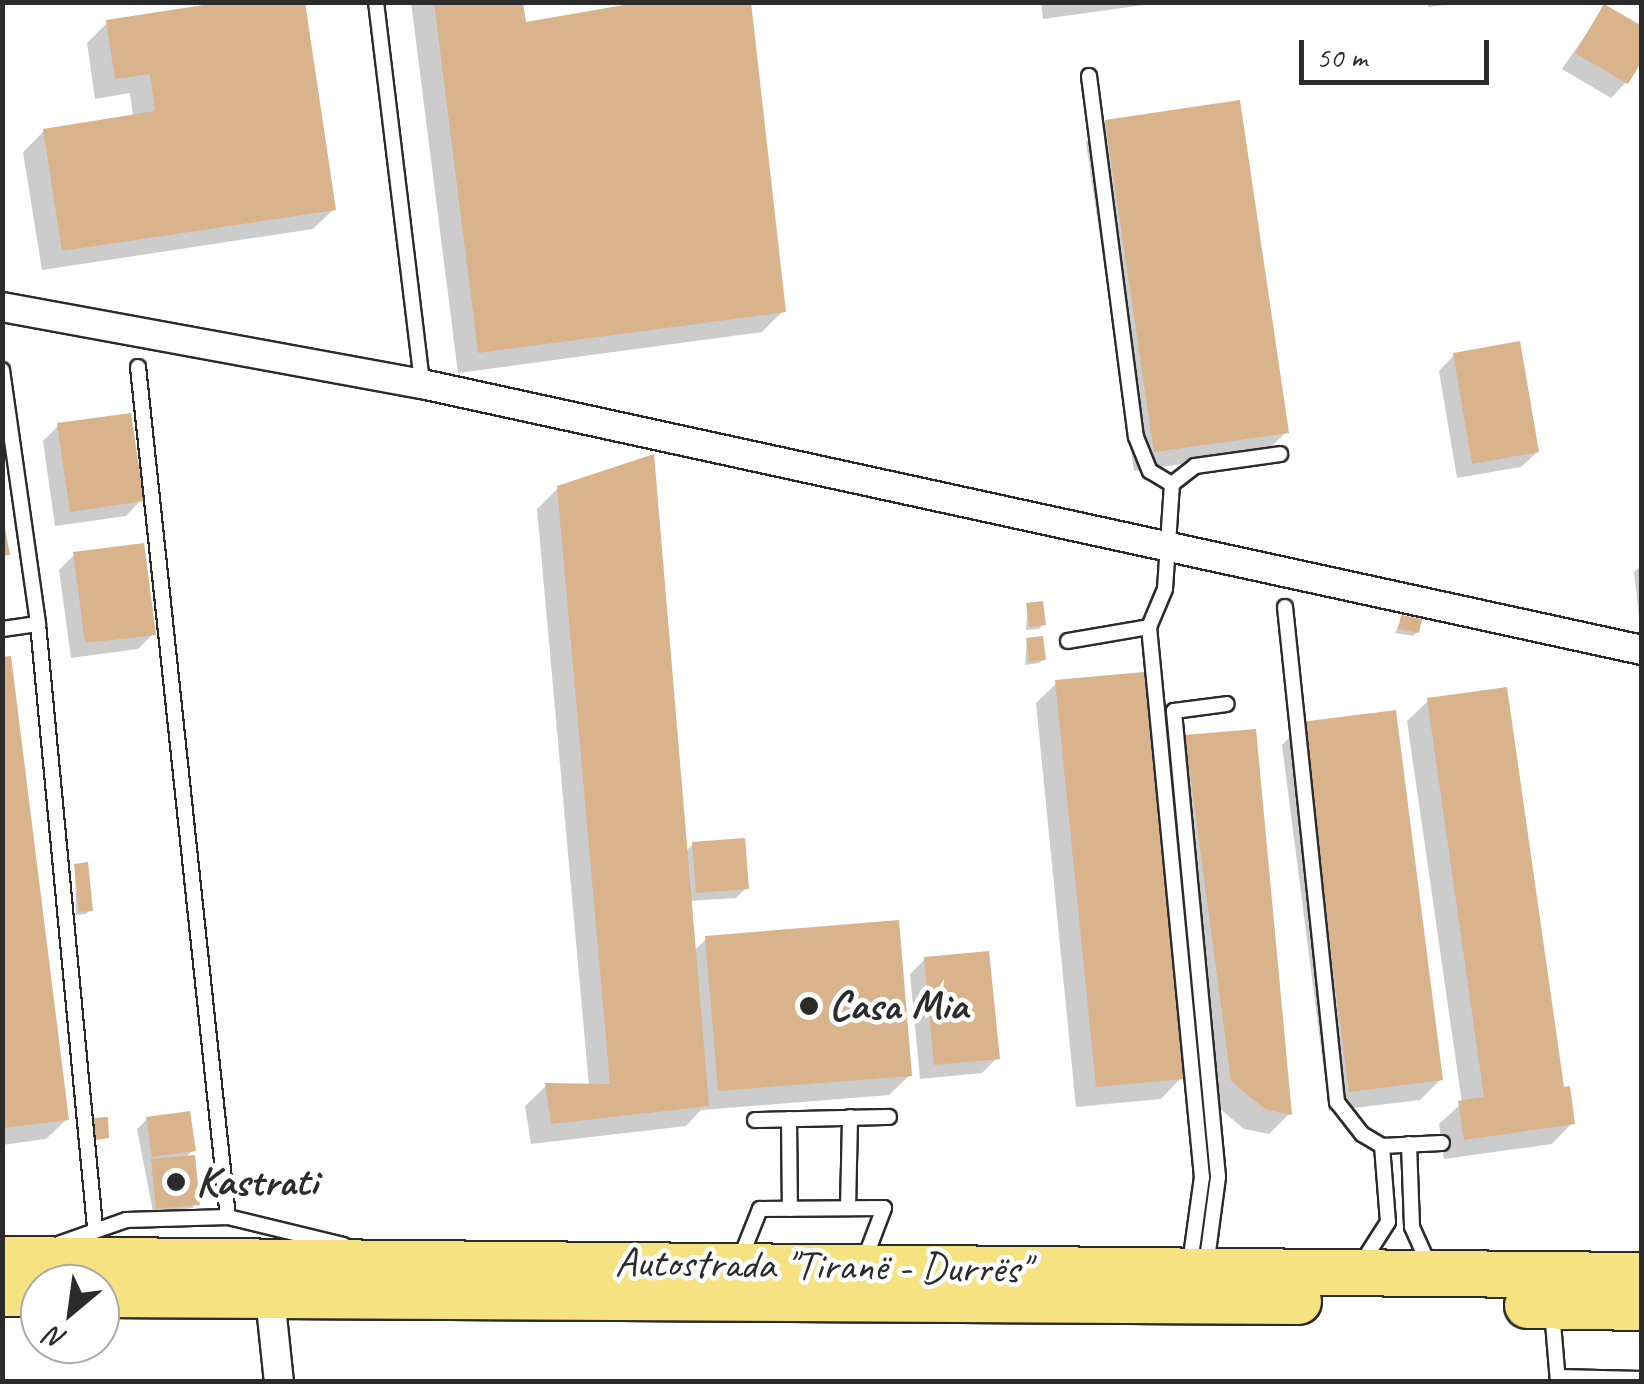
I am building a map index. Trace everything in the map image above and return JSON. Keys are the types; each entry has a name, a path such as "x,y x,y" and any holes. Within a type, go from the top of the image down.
{"highway":[{"name":"Autostrada \"Tiranë - Durrës\"","path":"18,1276 407,1264 1197,1268 1642,1275"},
{"name":"Autostrada \"Tiranë - Durrës\"","path":"120,1294 1642,1307"}],"street":[{"path":"2,307 422,384 1167,542 1642,650"},
{"path":"270,1297 278,1382"}],"lane":[{"path":"376,2 422,384"},
{"path":"1089,76 1136,437 1150,471 1172,484"},
{"path":"138,367 228,1217"},
{"path":"2,370 38,624 96,1227"},
{"path":"1197,1268 1202,1177 1149,627 1165,589 1172,484 1196,466 1280,454"},
{"path":"1285,607 1338,1102 1354,1127 1382,1146 1442,1143"},
{"path":"2,629 38,624"},
{"path":"1068,641 1149,627"},
{"path":"1197,1268 1218,1177 1174,711 1227,704"},
{"path":"755,1120 889,1116"},
{"path":"848,1208 850,1118"},
{"path":"789,1119 790,1209"},
{"path":"1409,1144 1412,1228 1430,1258 1430,1273"},
{"path":"1334,1272 1368,1260 1381,1242 1388,1222 1382,1146"},
{"path":"738,1265 760,1209 884,1208 862,1266"},
{"path":"18,1276 96,1227 228,1217 407,1264"},
{"path":"1552,1306 1558,1379 1642,1379"}],"building":[{"path":"223,2 305,2 336,210 62,251 43,129 155,111 150,74 115,79 106,20"},
{"path":"434,2 523,2 526,22 641,2 751,2 786,312 478,353"},
{"path":"1604,4 1642,26 1642,61 1628,84 1575,53"},
{"path":"1240,100 1289,433 1154,452 1105,120"},
{"path":"1520,341 1539,452 1472,464 1453,353"},
{"path":"131,413 144,501 70,512 57,423"},
{"path":"654,454 709,1106 551,1124 545,1083 610,1084 557,486"},
{"path":"2,512 10,555 2,556"},
{"path":"144,543 156,635 85,643 73,552"},
{"path":"1043,601 1046,625 1029,627 1026,603"},
{"path":"1401,615 1422,619 1419,633 1398,629"},
{"path":"1043,636 1046,660 1029,662 1026,638"},
{"path":"11,656 69,1120 2,1128 2,657"},
{"path":"1144,672 1184,1079 1096,1087 1055,680"},
{"path":"1507,687 1564,1087 1570,1086 1575,1124 1464,1140 1458,1101 1484,1097 1427,698"},
{"path":"1396,710 1443,1080 1349,1092 1301,722"},
{"path":"1256,729 1292,1115 1265,1109 1231,1081 1185,735"},
{"path":"745,838 749,889 696,893 692,842"},
{"path":"88,862 93,911 79,912 74,864"},
{"name":"Casa Mia","path":"899,920 912,1076 718,1091 705,936"},
{"path":"989,951 1000,1059 934,1065 924,957"},
{"path":"190,1111 196,1151 152,1157 146,1117"},
{"path":"108,1117 109,1138 95,1140 93,1118"},
{"name":"Kastrati","path":"195,1155 200,1205 156,1209 151,1159"}],"place":[{"name":"Casa Mia","path":"809,1006"},
{"name":"Kastrati","path":"176,1182"}]}
